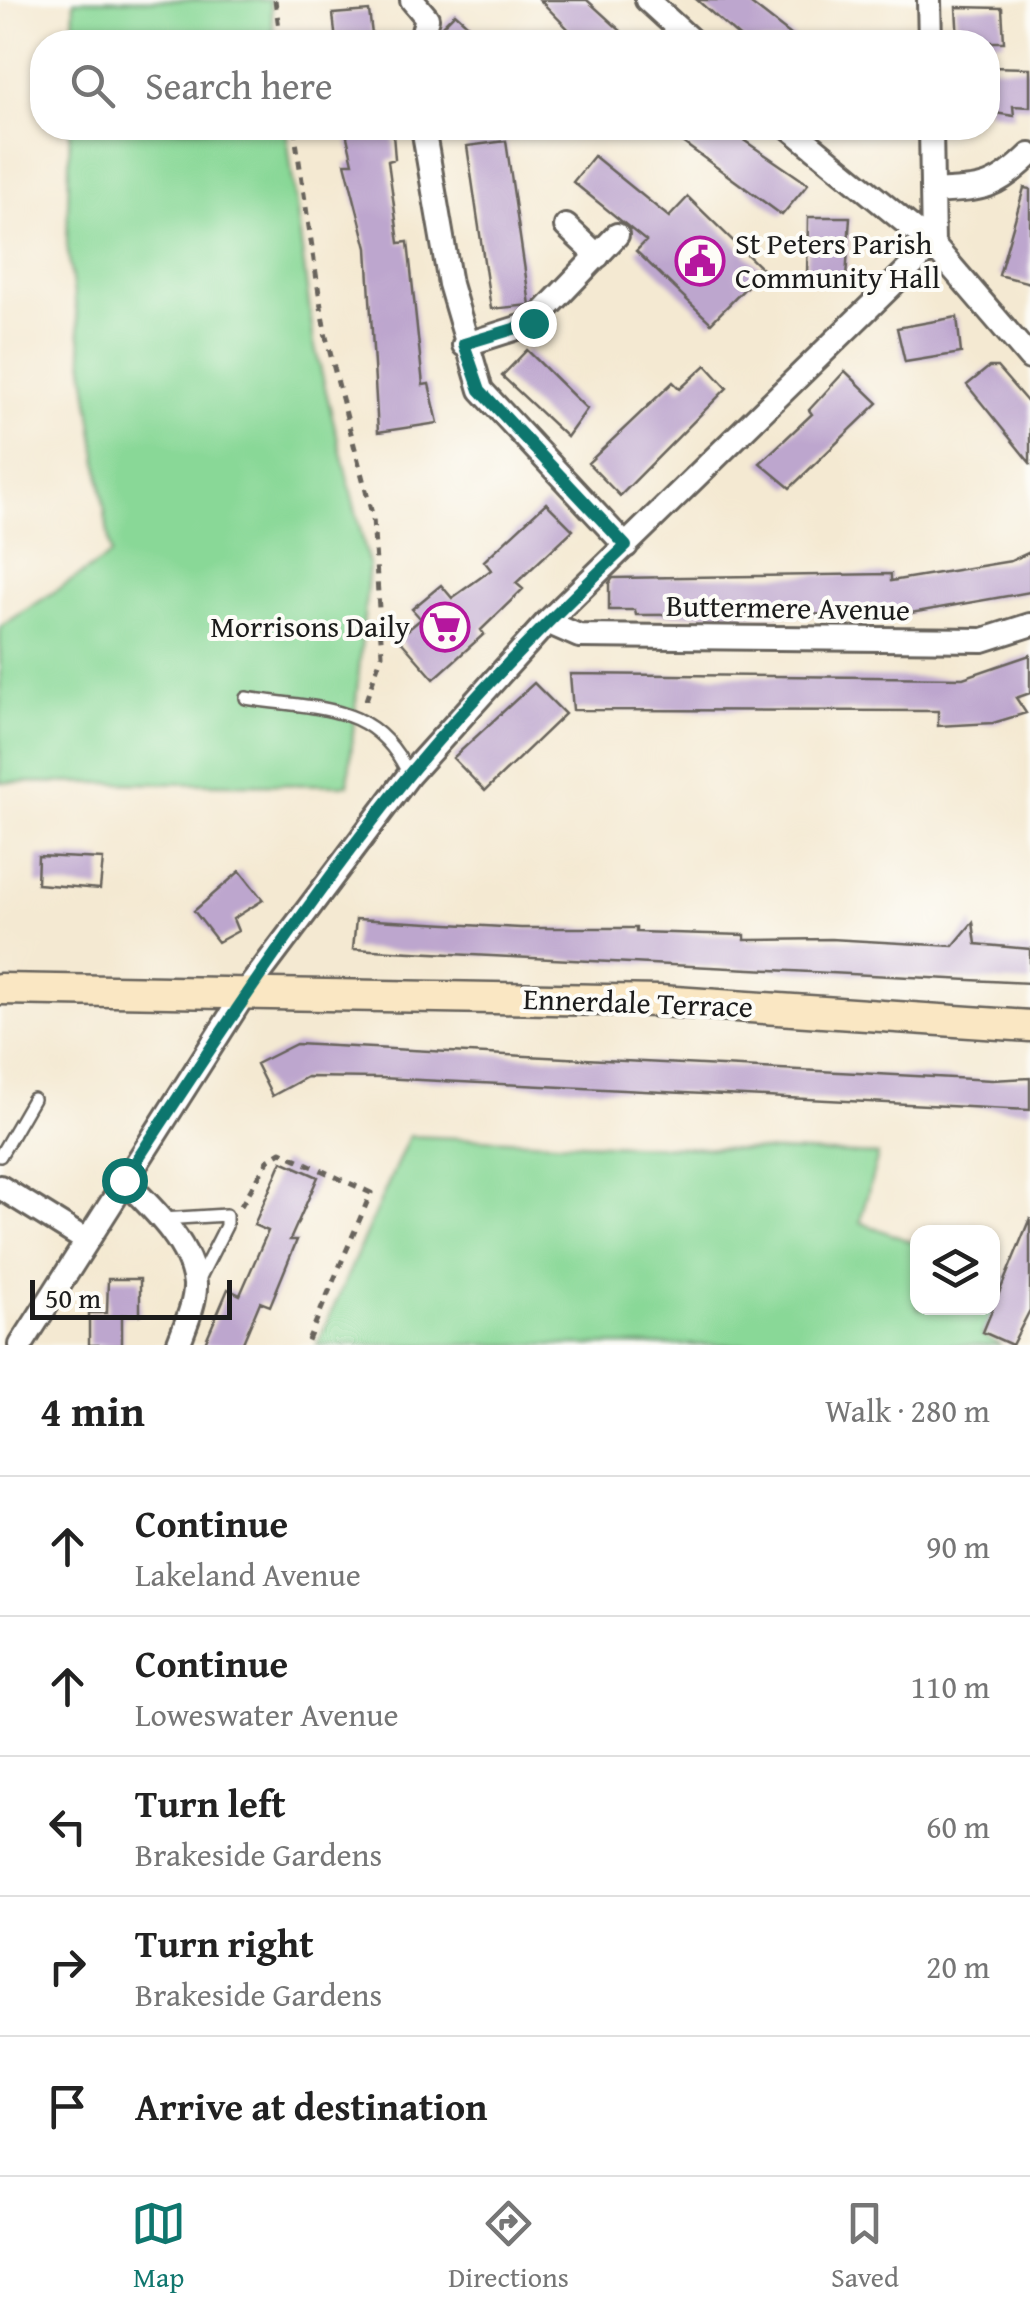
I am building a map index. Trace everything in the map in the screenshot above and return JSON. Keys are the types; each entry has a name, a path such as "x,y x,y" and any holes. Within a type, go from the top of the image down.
{"street":[{"path":"412,0 427,18 424,30"},
{"path":"647,0 680,30"},
{"path":"929,0 930,30"},
{"path":"425,140 464,344 480,390 626,546"},
{"path":"805,140 934,244 1030,358"},
{"path":"21,1345 246,993 409,775 547,622 934,244 932,140"},
{"path":"932,192 986,189 1002,182 1030,154"},
{"path":"566,226 598,256"},
{"path":"464,344 533,323 617,235"},
{"name":"Buttermere Avenue","path":"547,622 580,636 944,640 983,640 1030,625"},
{"name":"Ennerdale Terrace","path":"0,989 660,1001 1030,1026"},
{"path":"124,1180 163,1219 188,1264 195,1286 178,1345"},
{"path":"0,1186 87,1241"}],"lane":[{"path":"246,698 360,718 395,746 409,775"},
{"path":"0,1156 33,1099"},
{"path":"163,1219 226,1215 220,1240 195,1286"}],"path":[{"path":"275,0 280,30"},
{"path":"296,140 325,333 373,518 382,654 360,718"},
{"path":"226,1215 242,1205 269,1158 282,1152 371,1192 306,1345"}],"green space":[{"path":"74,0 270,0 274,30 73,30"},
{"path":"70,140 288,140 314,343 369,565 348,785 0,782 0,627 111,555 67,245"},
{"path":"409,1136 878,1155 860,1222 910,1241 910,1315 991,1315 982,1335 1001,1345 317,1345"}],"building":[{"path":"540,0 587,0 620,30 569,30"},
{"path":"697,0 746,0 785,30 731,30"},
{"path":"956,7 1002,8 1004,42 1000,42 1000,30 957,30"},
{"path":"369,11 371,30 335,30 333,14"},
{"path":"455,13 474,30 439,30"},
{"path":"1000,67 1030,68 1030,107 1013,106 1014,116 1000,114"},
{"path":"348,140 393,140 395,159 388,161 399,243 408,242 423,385 429,384 438,423 378,432 367,248 345,163 353,163"},
{"path":"679,140 744,140 808,184 782,215"},
{"path":"506,141 530,305 491,309 467,146"},
{"name":"St Peters Parish Community Hall","path":"594,156 669,217 688,197 763,270 711,323 636,251 646,241 573,182"},
{"path":"1024,188 1030,189 1030,283 999,275"},
{"path":"808,217 850,217 846,279 807,278"},
{"path":"957,317 961,353 905,362 897,328"},
{"path":"527,350 587,409 567,437 502,376"},
{"path":"706,365 727,388 620,496 588,463 673,382 680,389"},
{"path":"989,367 997,367 1030,405 1030,463 967,385"},
{"path":"845,371 878,403 790,488 760,463 812,414 809,410"},
{"path":"546,503 573,530 516,583 523,589 481,630 484,634 434,679 398,638 421,619 412,609 441,585 452,598 491,570 484,561"},
{"path":"1030,552 1030,592 905,614 636,615 635,610 609,610 609,583 613,578 891,574 891,581 1011,561"},
{"path":"1030,655 1030,693 1016,698 1026,713 993,723 938,726 938,711 573,710 570,674 963,678"},
{"path":"534,683 565,714 485,791 453,758"},
{"path":"38,856 103,859 100,889 37,884"},
{"path":"240,871 263,900 233,919 238,931 218,942 194,911"},
{"path":"356,919 521,928 636,928 636,932 745,935 745,940 831,939 953,946 973,922 976,944 1030,949 1030,983 353,949"},
{"path":"296,1044 992,1080 1030,1078 1030,1110 380,1078 307,1077 272,1096 256,1064"},
{"path":"282,1161 318,1177 290,1240 297,1240 270,1306 260,1302 242,1345 204,1345 228,1289 240,1295 268,1231 254,1225"},
{"path":"1030,1218 1030,1310 1012,1345 983,1332 990,1315 1000,1315 1000,1291"},
{"path":"108,1279 140,1279 140,1315 122,1315 122,1345 89,1345 89,1313 107,1313"}],"place":[{"name":"St Peters Parish Community Hall","path":"700,261"},
{"name":"Morrisons Daily","path":"445,627"}],"route":[{"path":"124,1180 246,993 409,775 547,622 626,546 480,390 464,344 533,323"}]}
